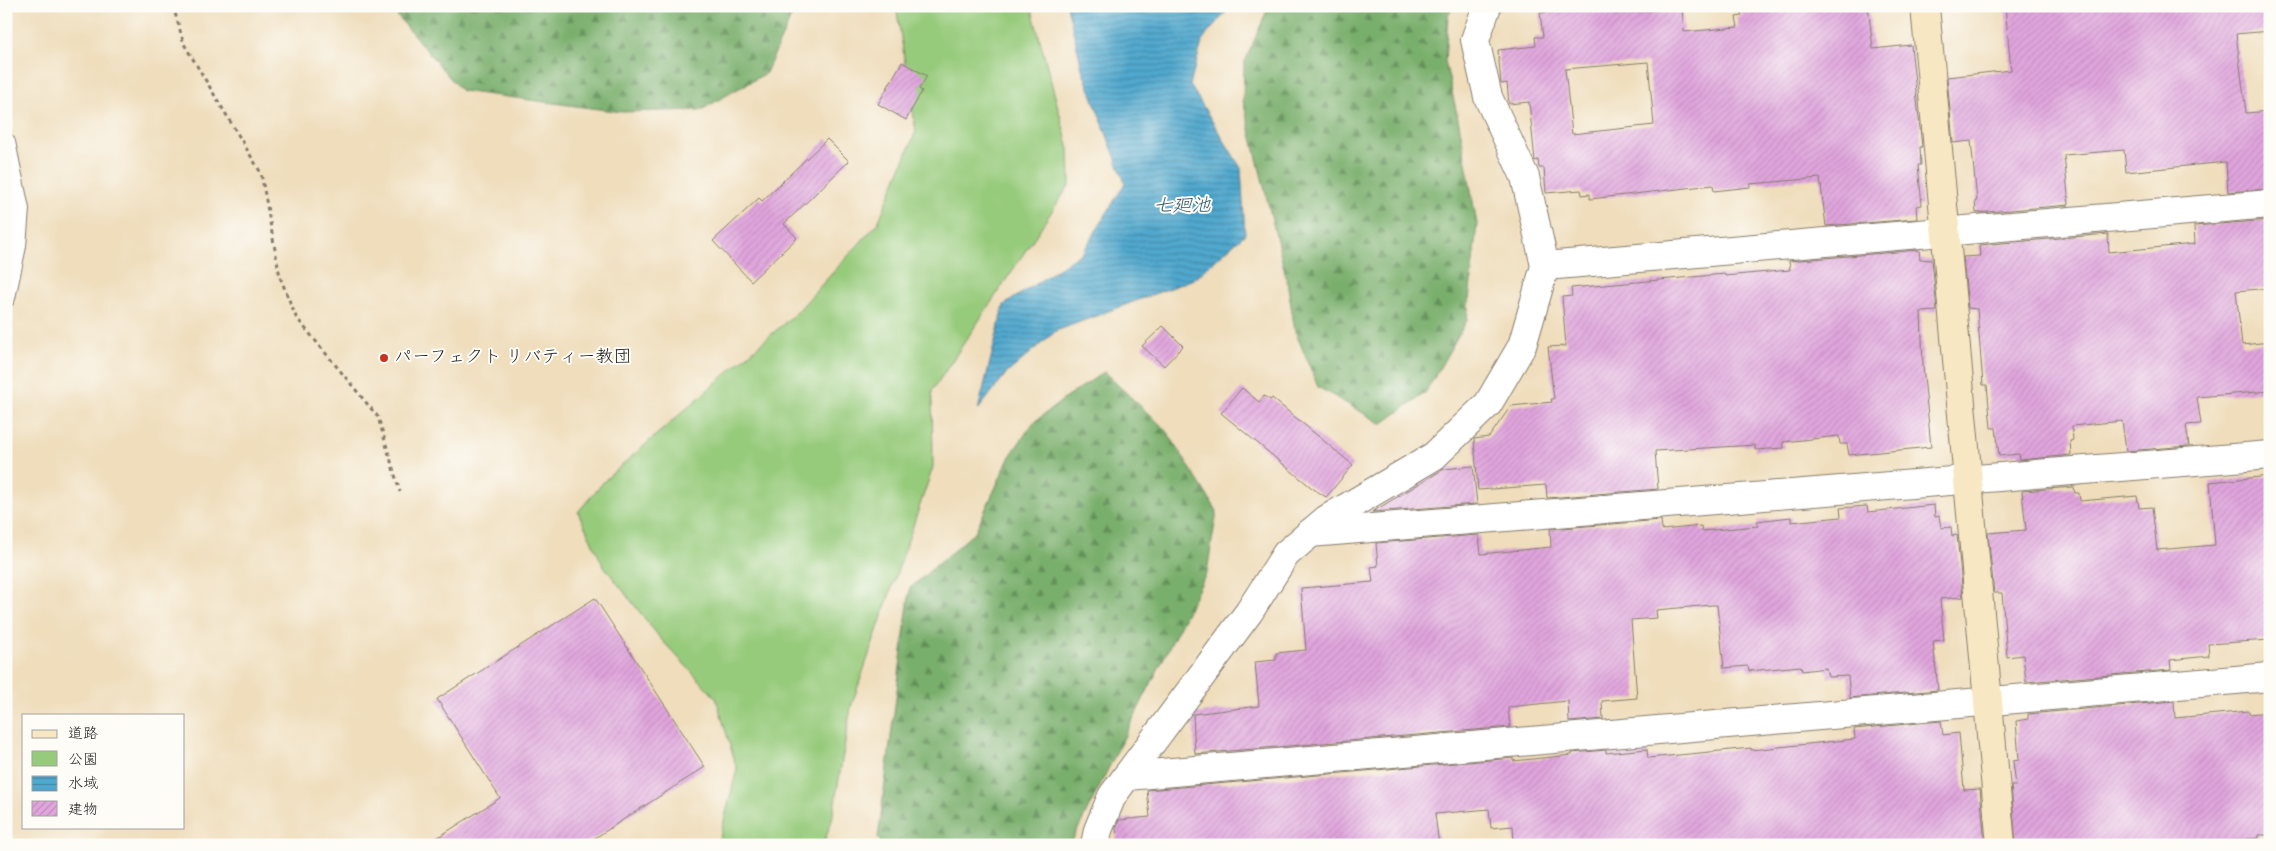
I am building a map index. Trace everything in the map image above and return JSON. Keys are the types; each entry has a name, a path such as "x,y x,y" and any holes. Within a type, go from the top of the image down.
{"street":[{"path":"1096,845 1098,830 1112,796 1249,612 1286,554 1327,519 1434,456 1488,404 1522,346 1545,266 1526,177 1488,97 1475,40 1487,6"},
{"path":"1925,6 2001,845"},
{"path":"1545,266 2270,204"},
{"path":"1310,533 2270,455"},
{"path":"1128,776 2270,677"}],"lane":[{"path":"6,142 20,209 17,246 6,298"}],"path":[{"path":"172,6 184,44 262,174 280,277 296,317 378,417 400,492"}],"green space":[{"path":"389,6 796,6 766,73 701,110 622,112 461,91"},
{"path":"896,6 1031,6 1069,149 1070,184 932,391 933,467 851,707 832,820 823,845 718,845 737,769 716,698 660,638 603,565 578,512 606,479 797,312 878,223 916,131"},
{"path":"1269,6 1454,6 1448,16 1445,61 1459,123 1477,224 1467,320 1426,392 1382,424 1318,387 1295,331 1287,281 1243,101 1244,64"},
{"path":"1104,372 1166,430 1217,511 1207,572 1070,845 883,845 878,838 910,588 975,532 1010,456 1033,423"}],"water":[{"name":"七廻池","path":"1067,6 1231,6 1203,39 1190,85 1241,168 1245,234 1194,279 1056,331 1005,375 978,410 1004,305 1083,252 1125,183 1083,72"}],"building":[{"path":"1602,6 1613,6 1614,14 1682,8 1684,32 1738,27 1736,17 1742,16 1740,6 1868,6 1873,49 1911,45 1922,147 1920,147 1921,165 1918,165 1922,205 1916,206 1917,219 1826,226 1820,178 1750,184 1750,187 1714,191 1713,185 1590,199 1590,194 1582,195 1581,190 1546,193 1544,168 1539,168 1538,160 1535,161 1529,102 1509,104 1507,83 1501,84 1498,50 1536,46 1535,37 1543,37 1540,13","holes":["1648,62 1654,125 1572,134 1565,69"]},
{"path":"2005,6 2270,6 2270,31 2236,34 2246,113 2270,111 2270,189 2228,192 2226,162 2126,172 2124,150 2064,155 2069,205 1976,213 1975,201 1977,201 1971,141 1953,143 1947,77 2011,70"},
{"path":"902,62 927,76 919,89 922,91 906,120 878,104"},
{"path":"827,139 849,161 784,224 797,238 751,281 713,241 759,198 762,201"},
{"path":"2270,220 2270,288 2236,291 2242,345 2270,342 2270,391 2197,397 2201,424 2186,425 2189,446 2126,451 2122,421 2072,426 2071,455 2020,460 2019,454 1999,456 1996,428 1991,428 1987,385 1983,385 1977,309 1968,308 1963,257 1980,256 1979,245 2108,234 2109,252 2195,244 2194,226"},
{"path":"1919,250 1920,259 1932,260 1937,311 1921,312 1923,366 1931,447 1849,455 1847,444 1840,444 1839,436 1783,442 1784,448 1755,450 1755,445 1655,451 1658,489 1547,498 1546,485 1478,490 1474,439 1489,437 1511,406 1552,402 1551,399 1554,399 1548,347 1566,346 1562,297 1572,296 1571,288 1790,270 1789,261"},
{"path":"1163,326 1183,346 1164,366 1142,346"},
{"path":"1242,388 1259,402 1264,396 1270,400 1272,398 1353,465 1326,497 1312,488 1221,413"},
{"path":"1473,466 1477,504 1372,512 1444,469"},
{"path":"2270,476 2270,640 2208,644 2209,656 2170,660 2171,670 2026,682 2023,655 2007,657 2002,593 1994,593 1988,533 2026,530 2022,491 2074,487 2075,493 2079,493 2080,501 2137,496 2139,508 2152,507 2157,550 2215,545 2210,482"},
{"path":"1934,505 1935,517 1939,516 1941,528 1951,527 1952,536 1957,535 1963,597 1940,599 1944,640 1933,641 1938,690 1850,698 1848,676 1828,677 1826,668 1802,671 1801,666 1749,671 1748,666 1724,668 1717,605 1712,605 1656,610 1657,618 1631,620 1637,698 1602,701 1603,719 1569,722 1568,701 1508,707 1510,727 1195,754 1193,714 1259,706 1255,662 1276,660 1276,653 1306,650 1301,588 1373,582 1371,567 1378,566 1376,543 1479,535 1481,554 1551,547 1550,529 1661,520 1662,530 1701,526 1702,531 1758,526 1757,521 1791,517 1791,522 1841,517 1840,508 1867,506 1868,512"},
{"path":"595,598 705,767 584,845 426,845 500,798 437,699"},
{"path":"2174,701 2175,718 2249,711 2249,714 2270,712 2270,835 2259,835 2259,838 2185,845 2016,845 2011,786 2016,786 2013,761 2019,760 2016,721 2028,719 2028,714"},
{"path":"1941,721 1943,735 1959,733 1964,790 1980,789 1985,845 1514,845 1513,826 1491,828 1489,809 1435,814 1439,845 1117,845 1116,828 1119,820 1150,817 1147,790 1513,758 1513,761 1606,750 1606,753 1647,749 1648,758 1751,748 1751,750 1855,739 1854,729"}],"place":[{"name":"パーフェクト リバティー教団","path":"384,358"}]}
